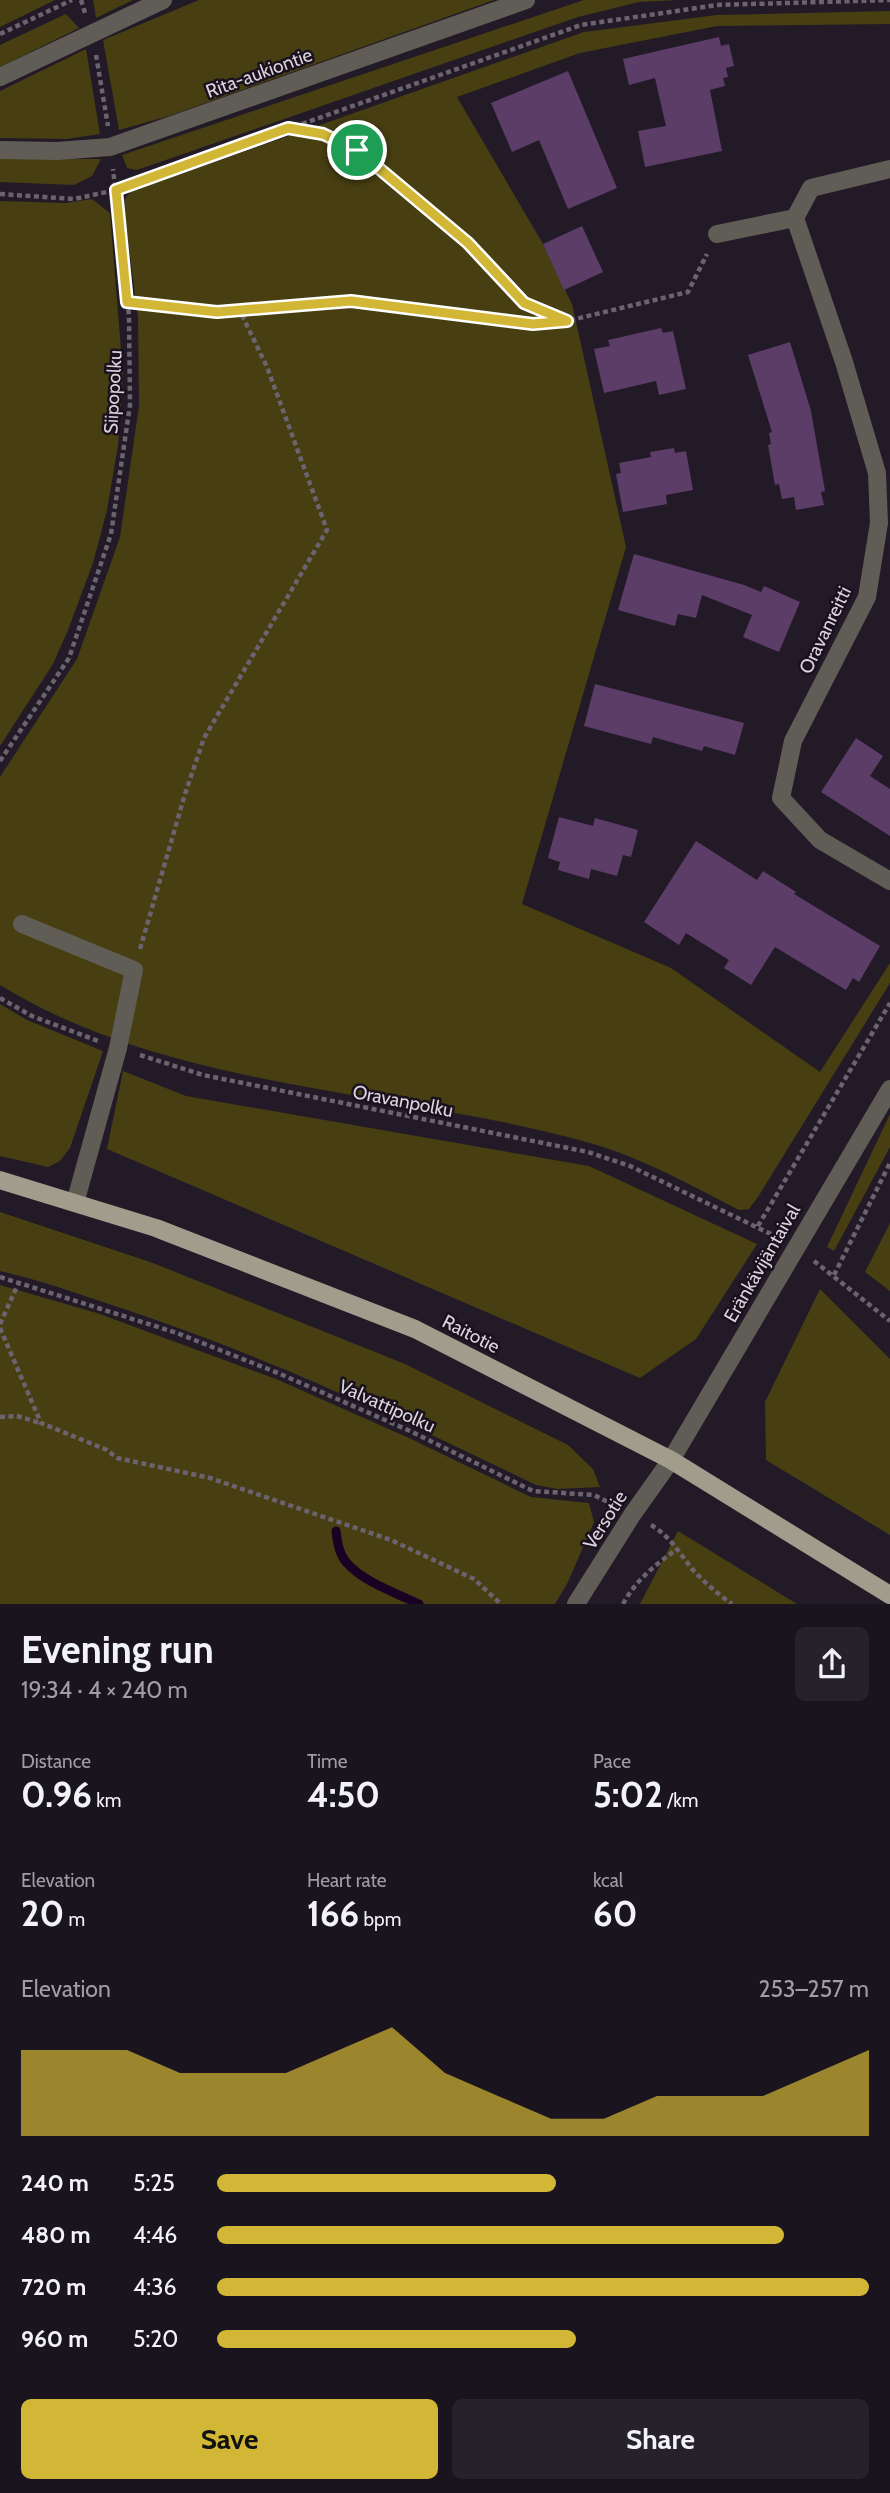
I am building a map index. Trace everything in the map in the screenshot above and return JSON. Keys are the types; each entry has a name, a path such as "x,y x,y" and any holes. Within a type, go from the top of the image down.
{"main road":[{"name":"Raitotie","path":"0,1181 156,1228 415,1329 671,1460 890,1595"}],"street":[{"path":"0,78 163,0"},
{"name":"Rita-aukiontie","path":"0,150 57,151 110,147 526,0"},
{"path":"717,234 795,218 811,188 890,169"},
{"name":"Oravanreitti","path":"795,218 844,362 877,473 879,523 867,597 793,741 781,798 820,840 890,881"},
{"path":"23,924 134,970 118,1048 75,1203"},
{"name":"Eränkävijäntaival","path":"671,1460 890,1089"},
{"name":"Versotie","path":"576,1604 632,1515 671,1460"}],"path":[{"path":"0,34 72,0"},
{"name":"Siipopolku","path":"0,761 69,658 111,534 130,405 127,302 116,190 101,72 81,0"},
{"path":"0,194 74,199 116,190 580,24 717,5 890,0"},
{"path":"288,128 323,134 357,150 468,243 524,303 567,321"},
{"path":"127,302 240,312 351,301 533,324 567,321 688,292 717,234"},
{"path":"134,970 204,738 327,530 267,367 240,312"},
{"name":"Oravanpolku","path":"0,998 32,1016 118,1048 203,1075 588,1152 630,1166 758,1226 795,1247 890,1321"},
{"path":"758,1226 890,1003"},
{"path":"834,1275 890,1163"},
{"name":"Valvattipolku","path":"0,1277 177,1333 278,1373 410,1431 533,1491 594,1495 662,1532 694,1571 717,1594 732,1604"},
{"path":"19,1282 0,1326 41,1423"},
{"path":"0,1417 17,1416 41,1423 107,1450 117,1458 210,1478 391,1540 474,1579 501,1604"},
{"path":"622,1604 632,1587 654,1565 677,1549"}],"shaded area":[{"path":"0,0 55,0 0,27"},
{"path":"93,0 133,0 96,18"},
{"path":"199,0 494,0 169,116 119,130 103,40"},
{"path":"584,0 678,0 639,2 578,17 137,170 127,168 122,155"},
{"path":"890,11 890,24 717,26 580,53 457,97 543,244 572,304 626,547 522,904 671,968 820,1072 890,963 890,983 749,1209 739,1210 648,1164 590,1143 441,1110 288,1084 138,1047 67,1020 0,985 0,777 77,659 120,537 139,406 138,317 124,209 125,199 130,192 584,32 717,15"},
{"path":"66,14 79,28 0,67 0,45"},
{"path":"86,49 100,134 67,139 0,138 0,91"},
{"path":"0,159 101,159 92,176 74,185 0,182"},
{"path":"92,199 110,213 123,375 118,445 107,510 93,563 68,630 53,664 0,746 0,201 65,203"},
{"path":"0,1004 27,1020 103,1051 70,1148 60,1161 48,1167 0,1156"},
{"path":"123,1071 186,1096 589,1166 757,1244 696,1339 640,1378 107,1149"},
{"path":"890,1114 890,1147 834,1251 827,1247"},
{"path":"0,1212 153,1263 405,1364 568,1445 593,1469 600,1487 558,1489 536,1485 385,1413 232,1348 80,1294 0,1271"},
{"path":"890,1223 890,1291 865,1272"},
{"path":"0,1285 97,1313 276,1379 409,1438 531,1497 589,1503 594,1522 568,1582 555,1604 0,1604"},
{"path":"820,1289 890,1359 890,1535 766,1460 765,1402"},
{"path":"678,1531 797,1604 640,1604"}],"building":[{"path":"719,37 721,46 729,44 734,66 726,68 728,77 723,78 725,86 710,90 722,151 645,167 638,131 666,126 655,78 629,85 623,59"},
{"path":"568,71 617,188 568,209 539,140 512,152 491,103"},
{"path":"582,226 603,272 564,290 543,244"},
{"path":"661,328 663,333 673,331 686,389 659,395 656,381 604,393 594,349 610,346 608,340"},
{"path":"790,342 811,411 825,491 821,492 824,505 796,510 794,497 782,499 779,484 775,485 768,445 771,444 769,433 772,432 748,355"},
{"path":"674,448 675,453 686,451 693,490 666,495 667,504 623,512 616,474 621,473 619,463 651,457 650,452"},
{"path":"634,554 761,592 764,586 800,602 779,652 743,637 752,615 702,595 696,618 678,614 675,626 618,610"},
{"path":"595,684 744,723 735,755 704,746 702,751 653,737 651,744 584,726"},
{"path":"856,738 883,756 870,776 890,789 890,836 821,792"},
{"path":"559,817 593,826 595,818 638,830 631,857 623,855 617,876 591,869 589,879 558,870 560,862 548,858"},
{"path":"696,841 757,880 763,871 796,892 794,894 880,946 859,982 853,978 846,990 775,947 751,985 724,968 729,960 686,933 679,945 644,922"}],"waterway":[{"path":"336,1531 342,1555 353,1569 380,1586 419,1604"}],"route":[{"path":"288,128 323,134 357,150 468,243 524,303 567,321 533,324 351,301 240,312 127,302 116,190 288,128"}]}
